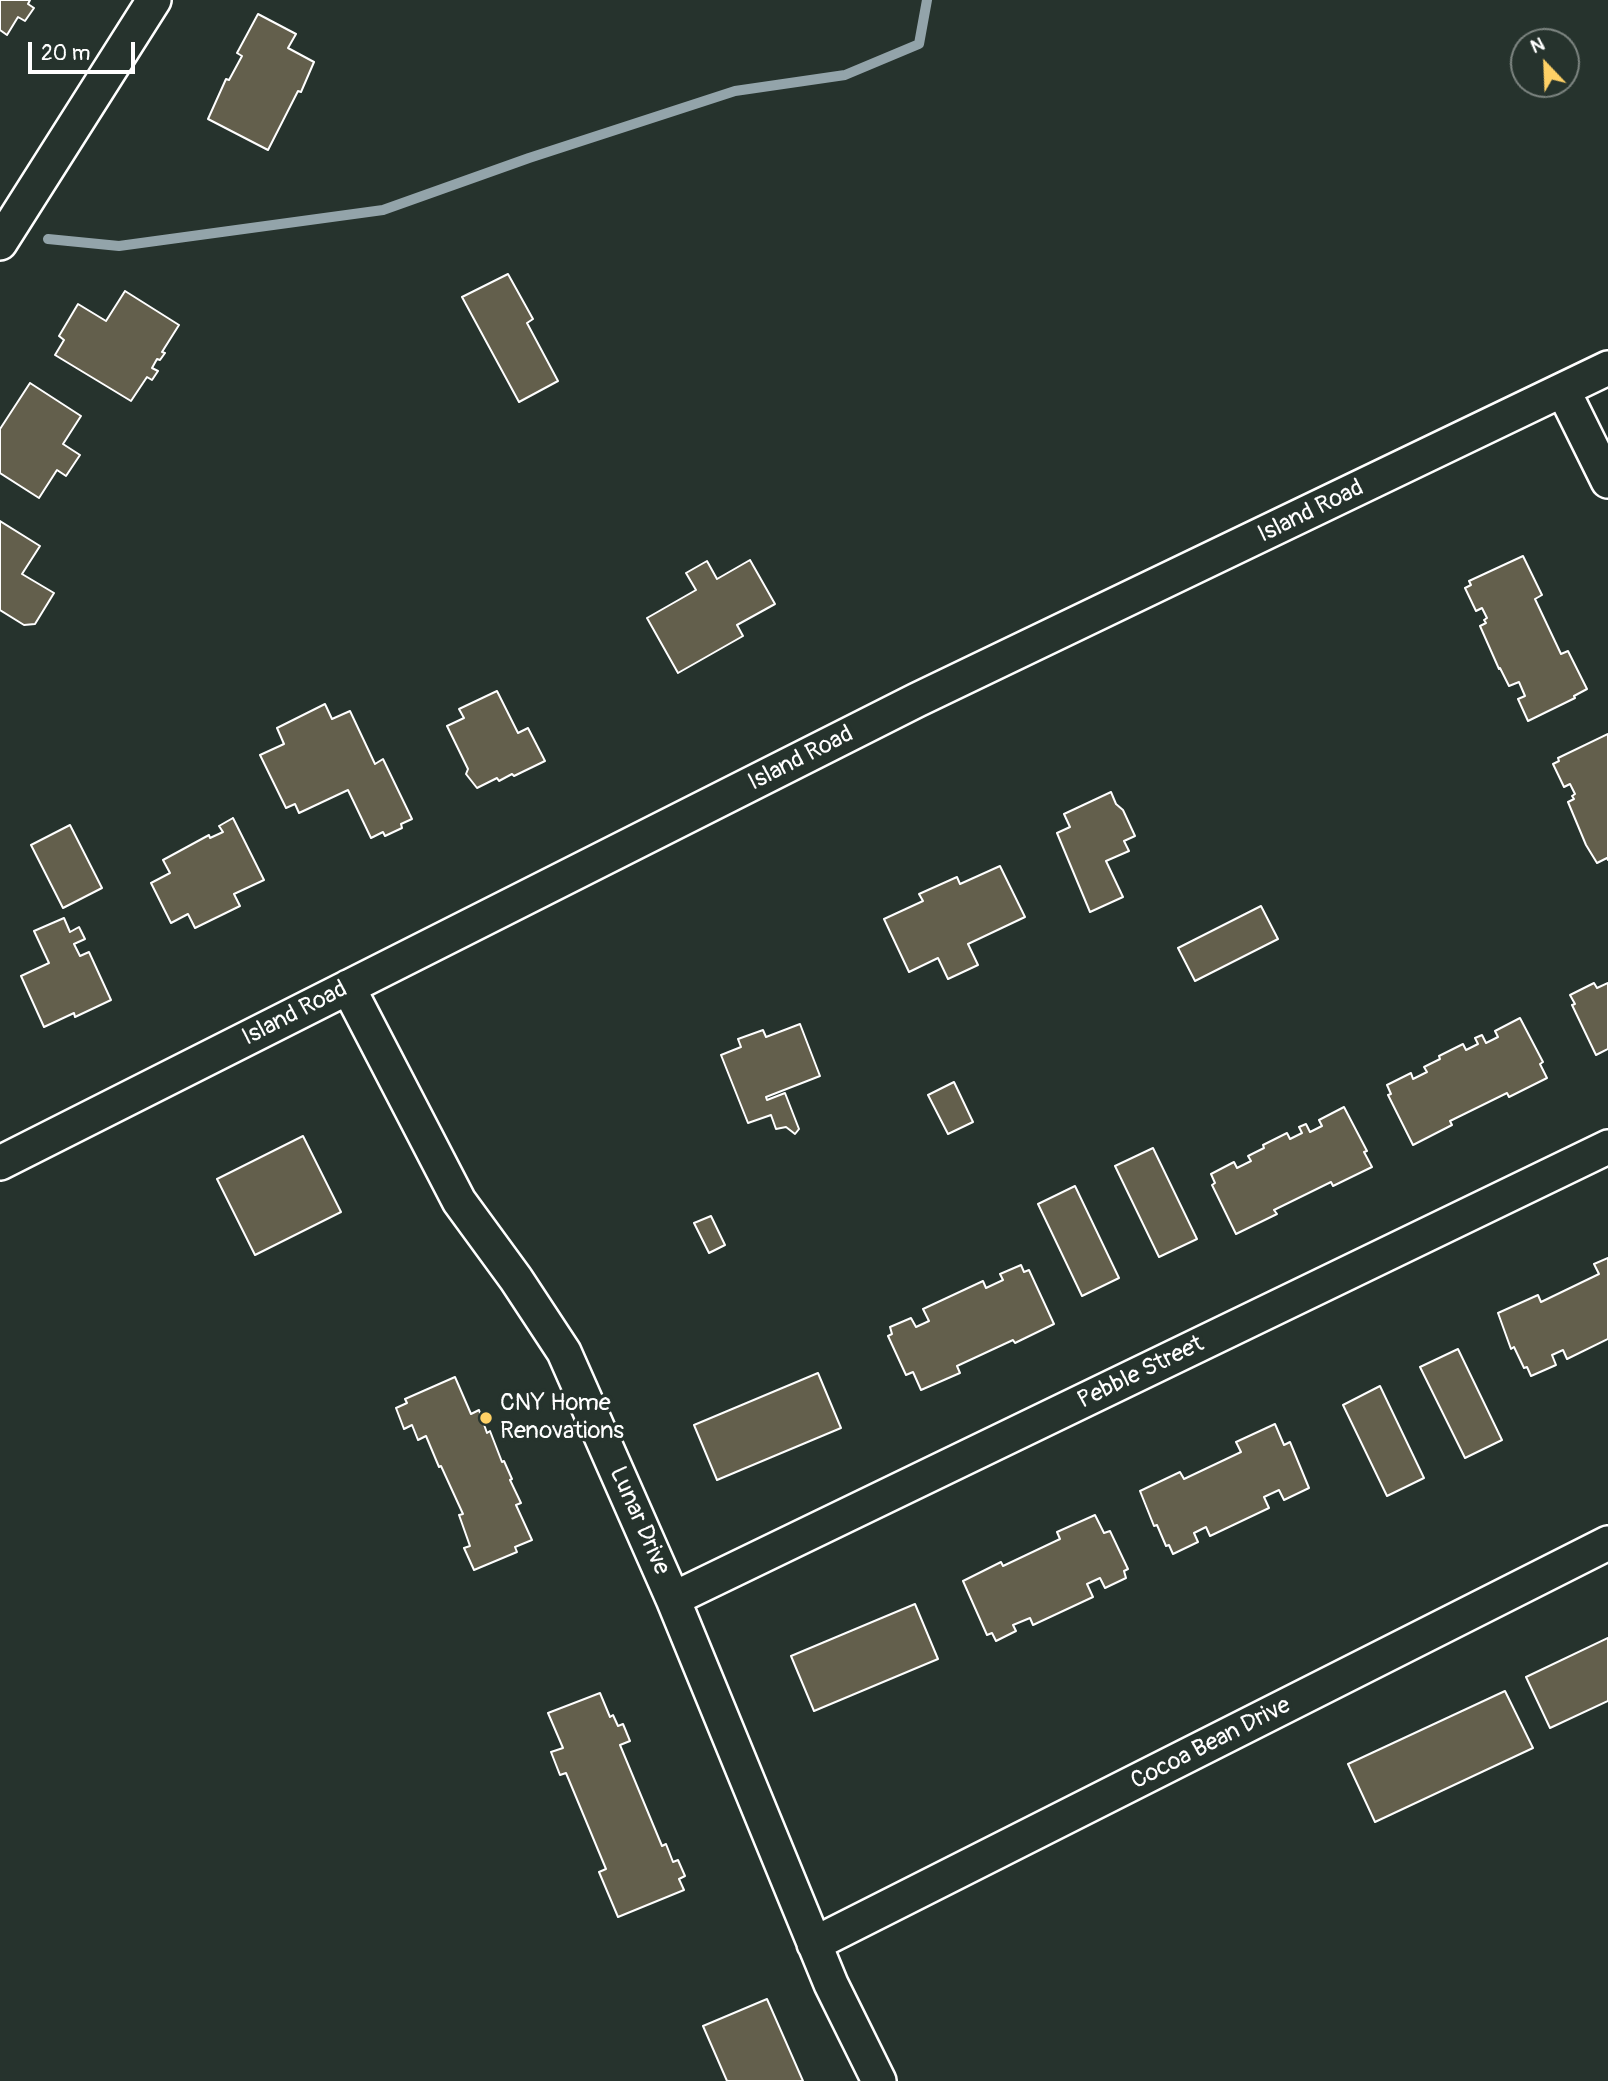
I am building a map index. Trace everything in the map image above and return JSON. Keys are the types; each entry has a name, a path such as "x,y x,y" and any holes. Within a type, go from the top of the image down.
{"street":[{"path":"0,243 154,0"},
{"name":"Island Road","path":"0,1163 917,700 1608,368"},
{"path":"1563,390 1608,481"},
{"name":"Lunar Drive","path":"348,987 459,1201 516,1279 564,1352 673,1599 831,1984 879,2081"},
{"name":"Pebble Street","path":"673,1599 1608,1147"},
{"name":"Cocoa Bean Drive","path":"814,1944 1608,1544"}],"building":[{"path":"0,0 30,0 28,4 34,8 25,21 18,17 7,35 0,30"},
{"path":"258,14 296,34 288,48 314,62 301,92 298,91 268,150 208,119 226,79 229,80 242,56 237,53"},
{"path":"508,274 533,319 527,323 558,381 519,402 462,297"},
{"path":"125,291 179,325 162,352 165,353 160,360 157,359 152,368 158,371 152,380 147,377 131,401 55,355 64,340 59,336 78,304 106,321"},
{"path":"30,383 81,416 63,444 80,455 66,476 57,470 39,498 0,473 0,429"},
{"path":"0,521 40,546 22,574 54,593 35,624 24,625 0,610"},
{"path":"1523,556 1542,595 1535,599 1561,654 1568,651 1587,689 1574,696 1575,698 1528,721 1518,699 1525,696 1519,682 1509,686 1499,669 1480,626 1486,623 1484,620 1487,618 1482,608 1476,611 1465,588 1471,585 1469,581"},
{"path":"750,560 775,604 737,625 743,636 678,673 647,618 696,590 686,573 707,561 717,579"},
{"path":"497,691 518,733 528,728 545,761 514,776 512,774 499,781 497,778 477,788 466,774 468,769 447,726 464,718 459,709"},
{"path":"325,704 332,719 350,711 375,764 383,759 412,819 401,824 402,828 385,836 383,832 371,838 348,790 299,813 295,804 286,808 260,755 284,744 277,728"},
{"path":"1608,734 1608,860 1607,858 1597,863 1586,845 1568,802 1574,799 1572,796 1575,794 1570,784 1564,787 1553,764 1559,761 1558,758"},
{"path":"1111,792 1135,836 1124,841 1129,851 1106,861 1123,897 1090,912 1057,833 1070,827 1064,814"},
{"path":"233,818 264,880 234,894 240,906 195,928 188,914 171,923 151,883 170,873 163,860 209,835 210,838 223,832 219,826"},
{"path":"70,825 102,888 63,908 31,845"},
{"path":"1000,866 1025,917 968,944 978,965 948,979 938,958 909,972 884,919 923,901 919,894 957,877 960,884"},
{"path":"1261,906 1278,939 1195,981 1178,948"},
{"path":"64,918 70,932 79,927 85,939 74,944 80,956 89,952 111,1000 75,1017 74,1013 44,1027 21,976 49,963 34,931"},
{"path":"1594,983 1597,988 1608,983 1608,1049 1596,1055 1572,1005 1575,1004 1570,995"},
{"path":"1520,1018 1543,1062 1540,1064 1547,1078 1509,1097 1507,1093 1450,1121 1452,1125 1413,1145 1388,1095 1391,1094 1387,1085 1411,1073 1413,1079 1427,1072 1424,1067 1440,1059 1439,1056 1463,1044 1466,1050 1478,1044 1475,1038 1482,1035 1486,1043 1498,1037 1495,1031"},
{"path":"800,1024 820,1076 766,1097 767,1100 785,1093 799,1129 795,1134 786,1127 776,1129 771,1115 748,1123 721,1055 741,1047 738,1039 763,1030 766,1037"},
{"path":"954,1082 973,1122 948,1134 928,1095"},
{"path":"1344,1107 1367,1151 1364,1152 1372,1167 1333,1186 1331,1182 1274,1210 1277,1214 1236,1234 1212,1185 1215,1183 1211,1174 1234,1162 1237,1168 1251,1161 1248,1156 1264,1148 1263,1145 1287,1133 1290,1139 1302,1133 1299,1127 1306,1124 1310,1132 1322,1126 1319,1120"},
{"path":"303,1136 341,1212 255,1255 217,1179"},
{"path":"1153,1148 1197,1239 1159,1257 1115,1166"},
{"path":"1075,1186 1119,1278 1082,1296 1038,1204"},
{"path":"711,1216 725,1245 709,1253 694,1223"},
{"path":"1608,1258 1608,1339 1567,1359 1563,1350 1552,1355 1556,1365 1531,1376 1514,1347 1511,1349 1498,1313 1538,1295 1541,1302 1599,1274 1594,1264"},
{"path":"1021,1265 1024,1272 1029,1270 1054,1324 957,1366 960,1373 921,1390 913,1372 906,1375 888,1336 892,1334 890,1327 911,1318 916,1327 929,1321 923,1309 983,1281 986,1288 1003,1280 1000,1274"},
{"path":"1458,1349 1502,1440 1465,1458 1420,1367"},
{"path":"818,1373 841,1428 717,1480 694,1425"},
{"path":"455,1377 471,1414 479,1410 487,1433 490,1431 512,1479 510,1480 521,1503 516,1505 532,1540 515,1547 517,1552 474,1570 464,1548 470,1546 459,1515 463,1514 441,1466 439,1467 426,1436 418,1440 412,1425 404,1429 396,1408 407,1403 405,1399"},
{"path":"1380,1386 1424,1478 1387,1496 1343,1405"},
{"path":"1275,1424 1284,1445 1290,1442 1309,1488 1284,1500 1279,1490 1264,1497 1269,1508 1210,1536 1206,1527 1194,1533 1198,1542 1173,1554 1169,1545 1166,1546 1157,1525 1154,1526 1140,1491 1180,1472 1184,1479 1241,1452 1236,1442"},
{"path":"1095,1515 1104,1533 1110,1531 1128,1569 1124,1571 1126,1578 1105,1588 1100,1578 1087,1584 1093,1597 1033,1625 1030,1618 1013,1625 1016,1631 996,1641 992,1633 987,1635 963,1581 1001,1562 1003,1566 1060,1539 1057,1532"},
{"path":"915,1604 938,1659 814,1711 791,1656"},
{"path":"1608,1638 1608,1701 1550,1728 1526,1677"},
{"path":"1505,1691 1533,1748 1375,1822 1348,1764"},
{"path":"600,1693 610,1717 613,1715 618,1726 623,1724 630,1741 620,1745 662,1846 666,1844 673,1862 678,1860 685,1876 679,1879 684,1890 618,1917 599,1872 606,1869 566,1773 560,1775 551,1752 563,1748 548,1713"},
{"path":"767,1999 803,2081 727,2081 703,2026"}],"waterway":[{"path":"48,239 119,246 383,210 529,158 735,91 845,75 919,44 927,0"}],"place":[{"name":"CNY Home Renovations","path":"486,1418"}]}
